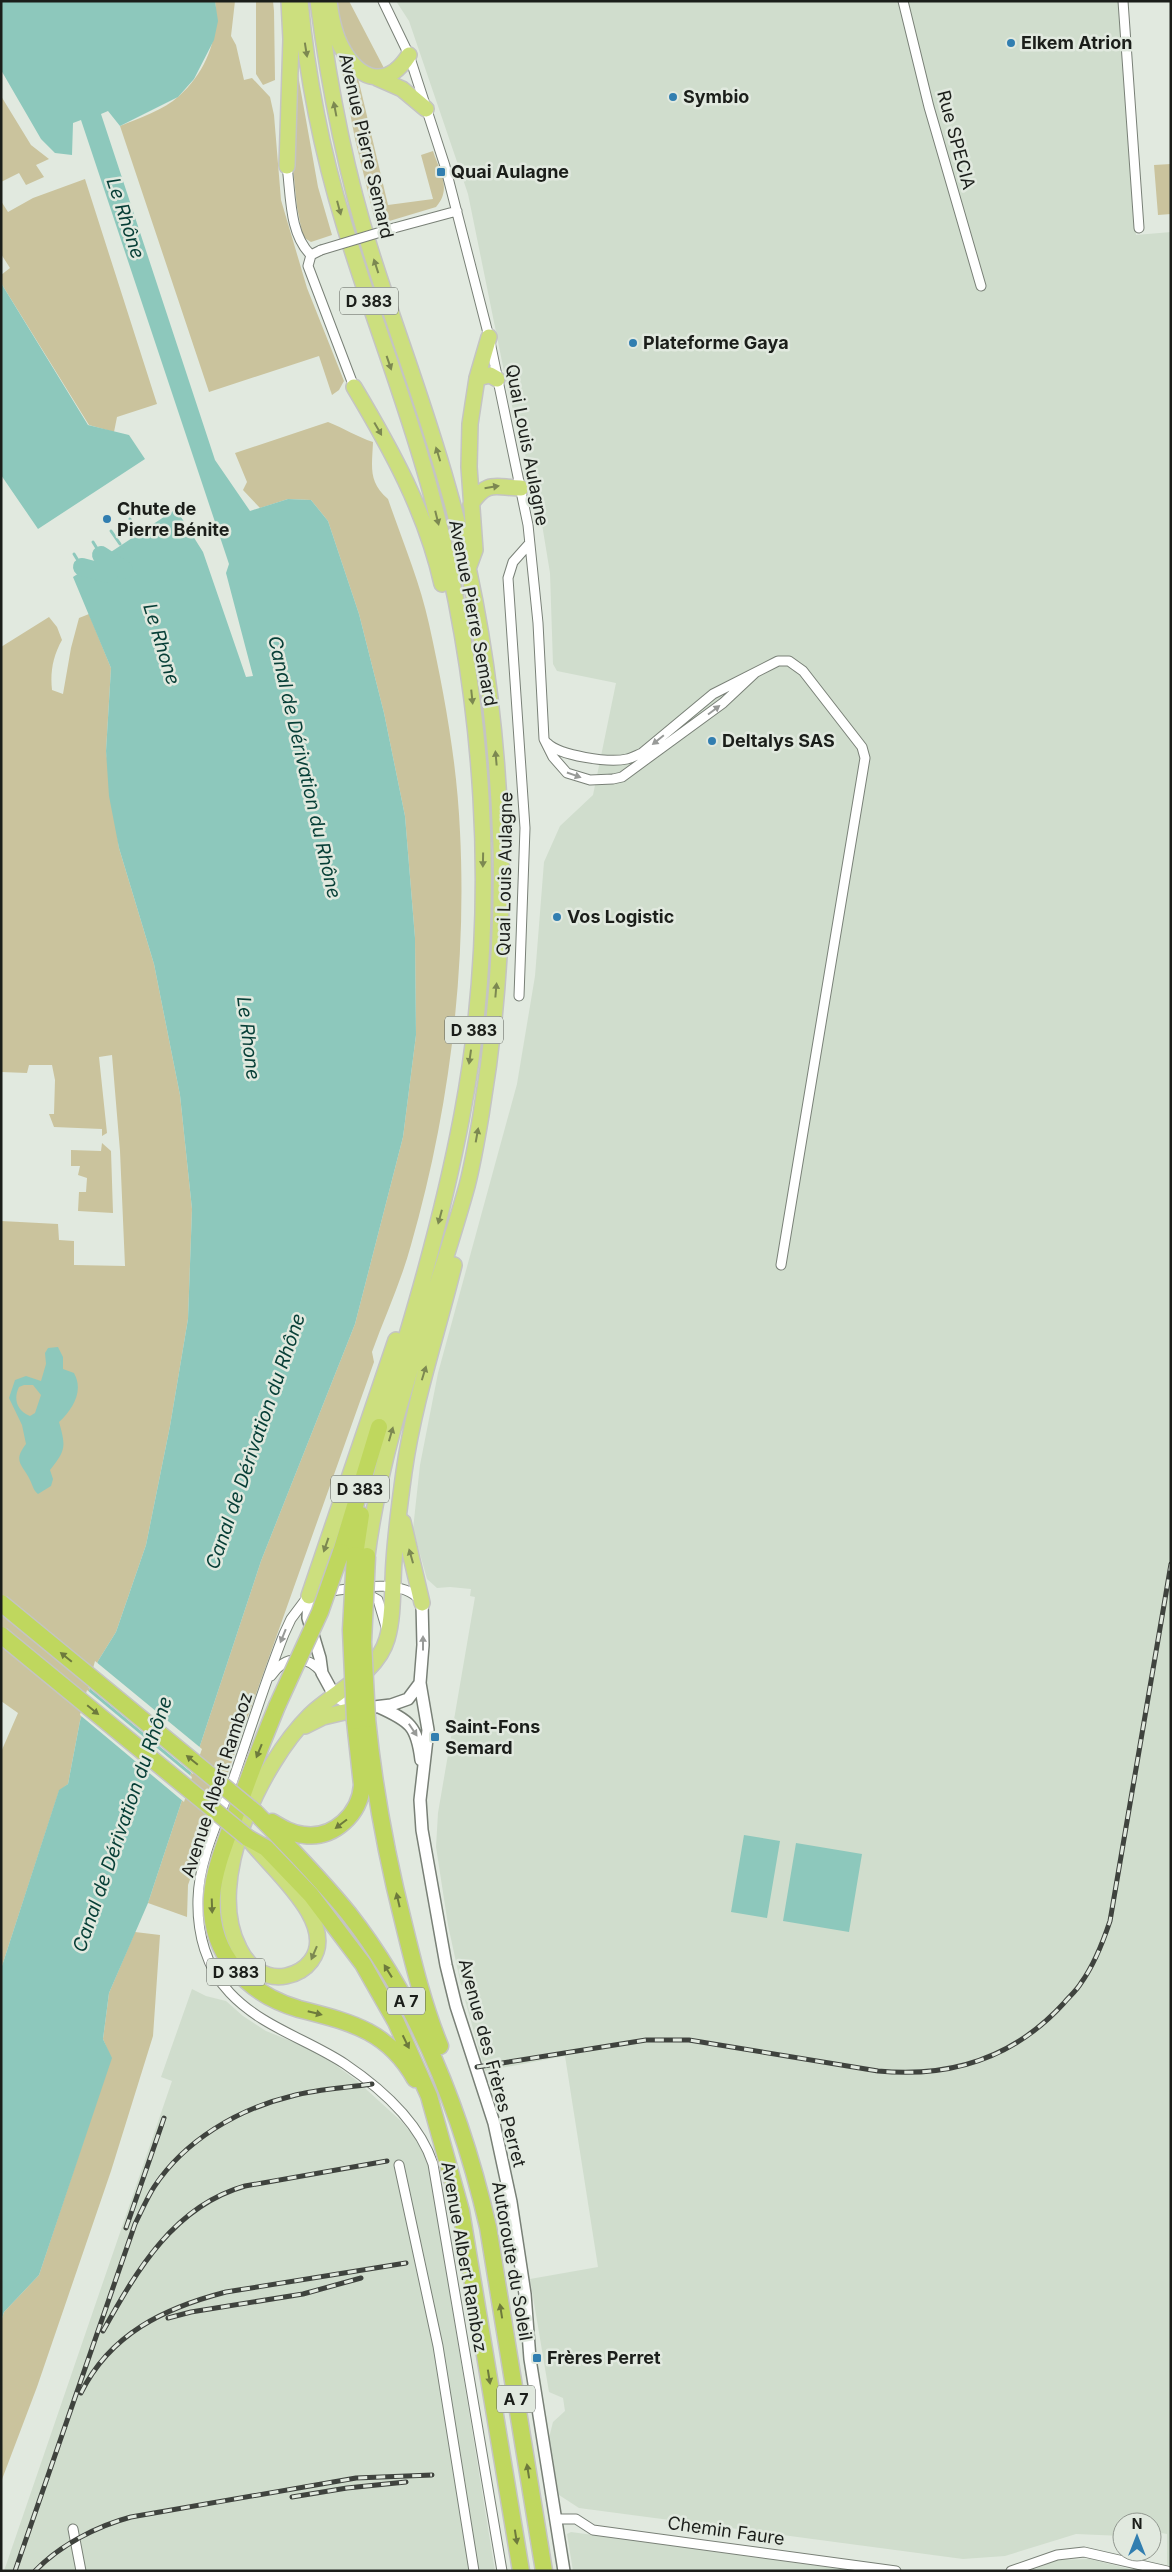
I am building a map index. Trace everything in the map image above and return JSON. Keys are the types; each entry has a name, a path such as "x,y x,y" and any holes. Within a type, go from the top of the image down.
{"highway":[{"path":"287,166 291,39 289,1"},
{"name":"Avenue Pierre Semard","path":"300,1 316,112 331,178 346,231 428,482 455,597 471,689 477,747 483,851 482,927 472,1047 463,1111 446,1196 432,1246"},
{"name":"Avenue Pierre Semard","path":"318,1 325,55 351,180 373,258 430,426 449,490 468,569 484,656 492,714 501,848 499,961 485,1090 468,1180"},
{"path":"329,1 333,27 343,50 356,68 402,89 426,109"},
{"path":"376,78 390,76 401,68 409,56"},
{"path":"468,569 475,550 471,504 470,424 477,378 489,337"},
{"path":"477,378 490,375 498,379"},
{"path":"354,387 401,470 426,531 442,584 455,597"},
{"path":"471,504 484,488 497,485 521,488"},
{"path":"248,1838 260,1855 299,1897 315,1924 318,1940 316,1953 306,1966 291,1975 269,1976 259,1972 249,1963 234,1936 227,1903 234,1856 257,1791 274,1759 321,1704 376,1660 388,1635 399,1506 415,1407 465,1224 468,1180"},
{"name":"D 383","path":"443,2140 412,2075 392,2048 356,2025 288,2006 261,1993 234,1970 219,1941 214,1923 212,1903 217,1872 250,1772 277,1706 320,1612 354,1554 374,1509 388,1446 468,1180"},
{"path":"308,1596 366,1424 432,1246"},
{"name":"D 383","path":"379,1427 422,1289 432,1246"},
{"path":"354,1554 365,1490 379,1427"},
{"path":"399,1506 422,1603"},
{"name":"D 383","path":"354,1554 363,1642 360,1716 399,1908 424,2002 464,2104 481,2163 488,2200 488,2227"},
{"name":"Autoroute du Soleil","path":"1,1604 256,1813 319,1878 348,1913 375,1950 405,1999 440,2071 455,2110 478,2182 488,2227 544,2571"},
{"name":"A 7","path":"1,1635 248,1838 266,1848 294,1876 325,1912 363,1964 414,2059 443,2140 461,2211 521,2571"},
{"path":"256,1813 289,1831 305,1836 328,1832 347,1819 357,1806 362,1785 360,1716 323,1717 297,1730"}],"street":[{"name":"Quai Louis Aulagne","path":"383,1 409,56 457,211 489,337 521,488 529,544 513,562 508,578 525,828 519,996"},
{"name":"Rue SPECIA","path":"903,1 929,107 981,286"},
{"path":"1123,1 1138,228"},
{"path":"287,166 296,232 301,243 311,255"},
{"path":"354,387 308,266 311,255 321,250 394,228 457,211"},
{"path":"529,544 538,623 544,739 553,757 567,772 590,780 613,779 633,771 723,703 755,672"},
{"path":"544,739 552,748 567,754 617,760 629,759 642,753 713,694 778,661 789,661 803,671 862,747 865,758 781,1265"},
{"path":"322,1674 320,1658 308,1618 308,1596 352,1589 392,1587 409,1591 422,1603 423,1645 420,1683 428,1730 423,1772"},
{"path":"352,1589 371,1594 378,1600 388,1635"},
{"name":"Avenue Albert Ramboz","path":"308,1596 288,1625 202,1872 198,1897 202,1943 218,1977 230,1993 260,2019 326,2051 361,2075 408,2119 427,2146 433,2164 502,2571"},
{"path":"267,1682 278,1668 295,1659 308,1662 322,1674 334,1695 360,1716 378,1706 396,1704 408,1699 420,1683"},
{"path":"378,1706 399,1716 413,1727 419,1740 423,1772"},
{"name":"Avenue des Frères Perret","path":"423,1772 420,1815 436,1914 456,2006 494,2123 511,2202 525,2294 530,2359 564,2571"},
{"path":"399,2165 438,2346 474,2571"},
{"name":"Chemin Faure","path":"556,2519 576,2519 593,2530 896,2571"},
{"path":"74,2529 81,2571"},
{"path":"1011,2571 1057,2555 1084,2552 1167,2571"}],"shaded area":[{"path":"215,1 235,1 231,36 236,45 244,80 252,78 270,97 274,115 281,200 307,288 344,381 339,390 332,395 319,356 209,392 120,126 173,101 197,76 204,65 213,40 216,14"},
{"path":"256,1 273,1 274,11 275,80 263,85 256,74"},
{"path":"336,1 349,1 386,72 370,68 350,49 339,25"},
{"path":"396,1 1118,1 1136,235 1171,232 1171,2566 1167,2565 1167,2534 1162,2533 1162,2512 1112,2512 1112,2536 1076,2534 1005,2556 963,2559 579,2508 559,2495 549,2438 553,2422 565,2411 563,2398 549,2392 530,2279 598,2267 565,2056 485,2071 465,2000 472,1996 472,1987 461,1985 448,1925 436,1847 438,1813 475,1597 470,1596 471,1589 437,1588 427,1579 413,1529 420,1465 438,1373 517,1084 535,976 544,862 560,826 593,795 616,683 557,671 553,664 550,573 539,506 508,391 468,194 409,21"},
{"path":"339,55 358,78 388,205 433,199 421,155 433,151 444,187 441,200 436,207 376,225 355,139"},
{"path":"295,74 298,75 318,187 332,235 311,242 303,237 297,207 291,148"},
{"path":"1,96 31,145 49,159 36,165 44,177 26,185 19,173 1,182"},
{"path":"1171,164 1171,214 1158,215 1154,165"},
{"path":"85,179 157,404 117,417 114,432 89,425 1,283 1,275 10,268 1,254 1,201 8,212 33,198"},
{"path":"328,422 373,442 372,467 374,480 388,499 416,577 429,624 449,727 456,780 461,884 458,988 445,1092 436,1144 407,1259 372,1352 374,1362 188,1885 187,1917 148,1903 261,1561 355,1324 403,1137 416,1035 415,938 405,816 384,713 359,614 328,521 311,500 288,499 260,508 243,490 247,482 235,453"},
{"path":"89,614 111,668 106,751 119,848 154,964 180,1095 192,1209 188,1319 170,1426 146,1545 116,1632 98,1661 80,1721 68,1784 59,1791 1,1969 1,1752 18,1713 1,1701 1,1221 58,1224 59,1240 74,1241 74,1265 125,1266 120,1151 112,1055 99,1057 107,1133 102,1136 102,1129 54,1127 49,1114 54,1114 55,1080 52,1065 29,1065 27,1073 1,1072 1,647 49,617 57,627 62,640 53,664 52,690 63,694 71,648 79,618"},
{"path":"102,1143 111,1151 113,1213 78,1211 79,1192 86,1192 87,1178 78,1175 80,1166 71,1166 71,1150 101,1151"},
{"path":"135,1932 160,1935 153,2036 111,2171 37,2387 1,2482 1,2321 4,2312 39,2275 111,2058 103,2039 109,1993"},
{"path":"192,1989 206,1996 226,2001 243,2016 266,2031 301,2045 330,2061 356,2080 402,2122 419,2142 429,2166 495,2571 4,2571 172,2081 161,2077"},
{"path":"571,2532 856,2571 573,2571 567,2534"},
{"path":"1090,2559 1137,2571 1031,2571 1056,2560"}],"water":[{"path":"1,1 215,1 218,21 214,40 194,79 178,97 120,126 108,111 101,114 215,460 250,511 288,499 311,500 328,521 359,614 384,713 405,816 415,938 416,1035 403,1137 355,1324 261,1561 148,1903 109,1993 103,2039 112,2058 39,2275 4,2312 1,2321 1,1969 59,1790 68,1784 80,1721 98,1661 116,1632 146,1545 170,1426 188,1319 192,1209 180,1095 154,964 119,848 109,796 106,751 111,668 73,577 176,509 203,552 246,677 253,676 226,573 229,564 81,120 73,123 72,155 55,153 41,139 1,70"},
{"path":"1,283 88,425 129,435 145,459 38,529 1,475"},
{"path":"58,1347 63,1357 63,1369 74,1373 78,1386 73,1406 59,1422 63,1437 63,1448 62,1453 50,1470 53,1479 51,1486 38,1494 20,1463 20,1455 26,1444 22,1425 9,1398 15,1380 26,1376 41,1381 46,1364 45,1353 48,1348","holes":["33,1385 41,1395 35,1413 30,1416 19,1408 16,1396 19,1387"]},
{"path":"744,1835 780,1841 767,1918 731,1912"},
{"path":"796,1843 862,1854 849,1932 783,1921"}],"pier":[{"path":"95,1661 202,1749 193,1774 88,1687"},
{"path":"87,1690 192,1777 184,1802 80,1715"}],"waterway":[{"path":"130,519 136,533"},
{"path":"111,531 120,544"},
{"path":"93,542 101,555"},
{"path":"74,554 82,567"},
{"path":"101,555 124,570"},
{"path":"82,567 109,574"}],"railway":[{"path":"477,2067 646,2040 689,2040 878,2071 931,2071 956,2067 980,2060 1002,2051 1024,2038 1045,2022 1079,1986 1094,1961 1110,1921 1171,1564"},
{"path":"15,2571 135,2224 154,2187 181,2155 197,2141 214,2129 252,2109 292,2096 372,2084"},
{"path":"126,2228 164,2118"},
{"path":"103,2331 130,2285 160,2243 178,2225 220,2195 245,2186 387,2161"},
{"path":"81,2393 93,2372 123,2339 141,2326 181,2306 226,2292 406,2263"},
{"path":"168,2318 191,2312 303,2294 361,2278"},
{"path":"35,2571 67,2545 92,2531 131,2517 356,2478 432,2475"},
{"path":"292,2497 347,2488 406,2482"}],"place":[{"name":"Elkem Atrion","path":"1011,43"},
{"name":"Symbio","path":"673,97"},
{"name":"Quai Aulagne","path":"441,172"},
{"name":"Plateforme Gaya","path":"633,343"},
{"name":"Chute de Pierre Bénite","path":"107,519"},
{"name":"Deltalys SAS","path":"712,741"},
{"name":"Vos Logistic","path":"557,917"},
{"name":"Saint-Fons Semard","path":"435,1737"},
{"name":"Frères Perret","path":"537,2358"}],"water label":[{"name":"Le Rhône","path":"126,218"},
{"name":"Le Rhone","path":"162,644"},
{"name":"Canal de Dérivation du Rhône","path":"305,767"},
{"name":"Le Rhone","path":"249,1038"},
{"name":"Canal de Dérivation du Rhône","path":"255,1441"},
{"name":"Canal de Dérivation du Rhône","path":"122,1824"}]}
